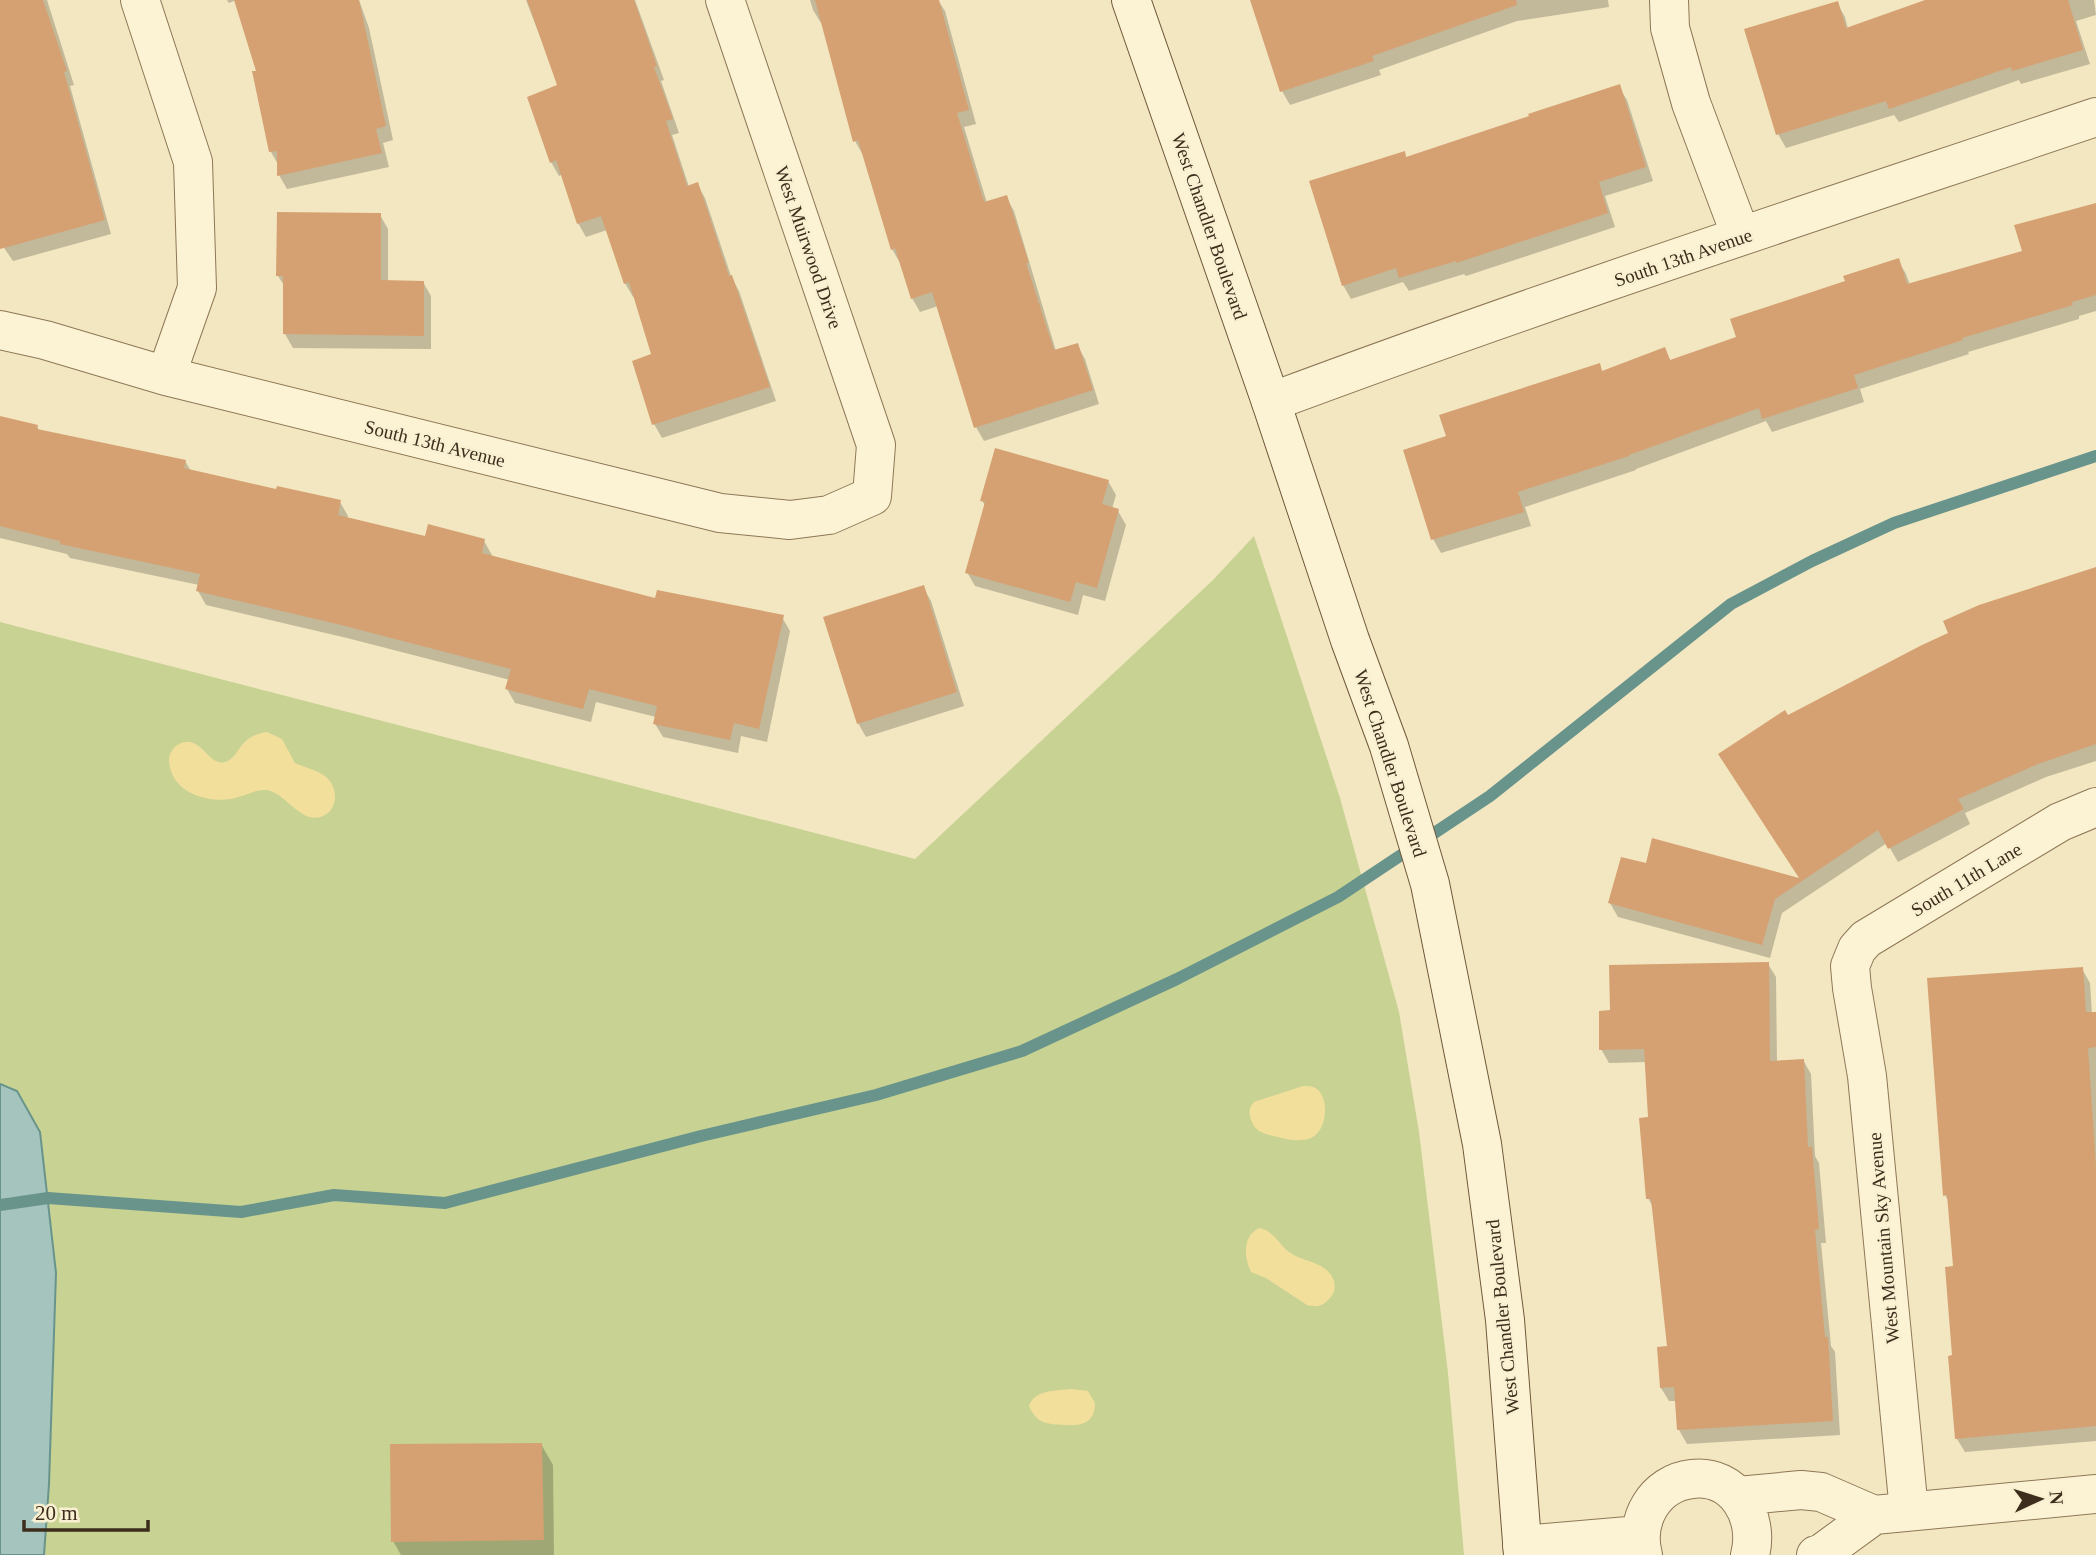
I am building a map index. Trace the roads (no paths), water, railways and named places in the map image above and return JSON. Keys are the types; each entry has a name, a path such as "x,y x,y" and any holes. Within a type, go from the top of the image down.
{"street":[{"path":"140,0 193,162 197,288 166,376"},
{"name":"West Muirwood Drive","path":"725,0 876,445 872,496"},
{"name":"West Chandler Boulevard","path":"1131,0 1272,402 1350,640 1399,777 1430,884 1482,1143 1505,1320 1522,1550"},
{"path":"1670,0 1670,28 1692,103 1741,236"},
{"name":"South 13th Avenue","path":"1272,402 1741,236 2096,117"},
{"name":"South 13th Avenue","path":"0,331 45,340 166,376 720,513 790,520 830,514 872,496"},
{"name":"South 11th Lane","path":"1850,967 1857,949 1866,939 2060,822 2096,807"},
{"name":"West Mountain Sky Avenue","path":"1850,967 1867,1076 1891,1513"},
{"path":"1522,1550 1642,1545 1643,1518 1650,1503 1662,1491 1676,1483 1692,1479 1709,1480 1725,1486 1738,1496 1752,1523 1754,1539 1750,1555"},
{"path":"1738,1496 1801,1490 1821,1492 1891,1513 2096,1494"},
{"path":"1816,1555 1891,1513"}],"water":[{"path":"0,1084 17,1091 40,1132 56,1273 44,1555 0,1555"}],"waterway":[{"path":"0,1205 48,1198 241,1212 334,1195 445,1203 701,1136 876,1095 1022,1051 1177,979 1338,897 1490,796 1731,604 1812,561 1894,523 2096,456"}]}
